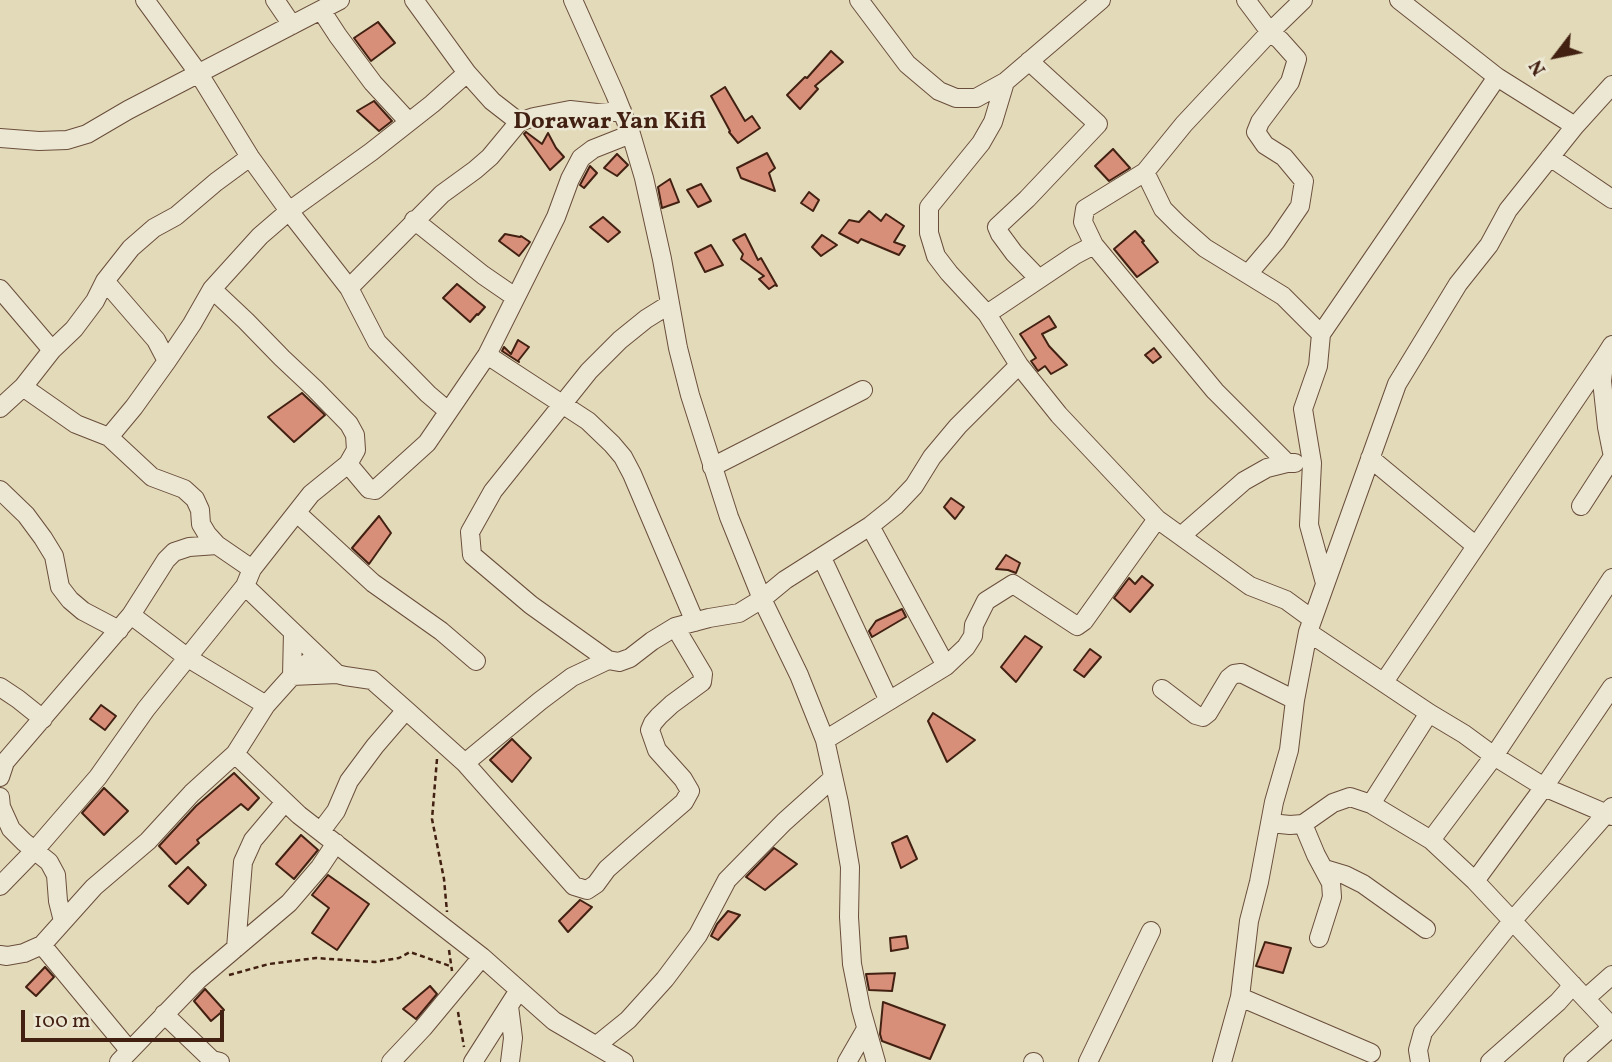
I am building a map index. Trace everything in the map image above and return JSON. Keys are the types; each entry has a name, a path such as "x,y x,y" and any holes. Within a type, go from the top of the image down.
{"street":[{"path":"145,0 199,74 250,157 349,288 377,342 448,411"},
{"path":"0,138 67,140 87,134 340,0"},
{"path":"414,0 467,74 492,101 519,122"},
{"path":"573,0 631,134 644,178 690,396 729,517 762,599 799,675 825,740 850,867 852,964 866,1030 876,1062"},
{"path":"859,0 906,64 939,91 956,97 976,98 1005,82 1101,0"},
{"path":"1246,0 1270,32 1297,59 1290,82 1260,122 1256,132 1265,145 1284,157 1304,181 1300,206 1276,241 1248,274"},
{"path":"1287,463 1215,391 1094,246 1083,222 1086,209 1145,172 1184,124 1303,0"},
{"path":"1399,0 1497,77 1575,126"},
{"path":"278,1 292,25"},
{"path":"321,10 373,83 408,121"},
{"path":"1029,61 1098,124 1027,200 997,226 1014,253 1039,279"},
{"path":"109,437 167,361 212,289 260,236 289,211 371,152 467,74"},
{"path":"1325,583 1309,524 1312,463 1303,409 1318,366 1321,334 1497,77"},
{"path":"1005,82 993,122 981,143 929,207 929,233 936,256 988,314 1019,365 1059,415 1157,519 1250,586 1286,600 1310,626 1384,682 1494,756 1544,787 1610,812 1513,920 1423,1032 1418,1050 1420,1062"},
{"path":"1222,1062 1240,997 1249,921 1274,802 1289,750 1295,700 1310,626 1397,384 1458,284 1489,245 1508,210 1575,126 1609,95"},
{"path":"349,288 414,220 442,194 490,157 519,122 570,110 597,113 622,111"},
{"path":"348,464 369,489 375,490 427,443 487,355 556,217 570,179 581,159 593,149 631,134"},
{"path":"1550,156 1612,199"},
{"path":"0,408 23,387 52,350 74,329 95,301 105,281 131,248 250,157"},
{"path":"1145,172 1163,209 1179,225 1205,248 1283,296 1321,334"},
{"path":"414,220 515,297"},
{"path":"988,314 1074,255 1094,246"},
{"path":"105,281 156,340 167,361"},
{"path":"0,289 52,350"},
{"path":"0,886 98,777 146,709 245,586 252,569 311,494 348,464 356,450 355,435 349,424 212,289"},
{"path":"670,304 620,340 589,371 493,491 470,532 472,555 531,606 608,660 619,662 630,658 676,627 738,613 870,526 914,486 932,457 958,426 1019,365"},
{"path":"1608,350 1602,381 1612,452"},
{"path":"1384,682 1608,350"},
{"path":"487,355 588,421 623,457 695,622"},
{"path":"23,387 76,424 109,437 152,477 184,489 195,499 200,510 201,524 217,545 252,569"},
{"path":"712,467 863,390"},
{"path":"1370,458 1476,546"},
{"path":"1581,506 1612,458"},
{"path":"1181,536 1244,481 1266,468 1287,463 1312,463"},
{"path":"0,490 43,538 54,556 61,587 70,600 83,611 119,630"},
{"path":"297,513 373,583 441,631 476,661"},
{"path":"825,740 946,666 966,647 973,636 974,625 986,601 1013,584 1077,626 1084,621 1157,519"},
{"path":"870,526 946,666"},
{"path":"0,777 5,762 131,615 166,560 174,552 190,547 217,545"},
{"path":"822,558 889,701"},
{"path":"1431,840 1494,756 1612,578"},
{"path":"245,586 337,674"},
{"path":"131,615 188,658 266,705"},
{"path":"292,676 337,674 372,680 465,763 574,886 587,890 596,884 607,869 684,802 690,791 657,750 650,730 653,723 672,704 702,682 703,674 676,627"},
{"path":"292,676 293,632"},
{"path":"0,955 24,953 42,945 94,887 148,841 192,793 235,754 266,705 292,676 317,655"},
{"path":"465,763 572,677 608,660"},
{"path":"1162,689 1196,715 1203,717 1234,674 1241,674 1295,700"},
{"path":"0,687 43,719"},
{"path":"1475,881 1544,787 1612,687"},
{"path":"321,831 336,811 349,782 406,710"},
{"path":"1371,804 1429,713"},
{"path":"235,754 299,815 482,957 554,1021 624,1062"},
{"path":"597,1045 628,1020 665,979 698,935 727,880 784,822 833,778"},
{"path":"0,797 1,807 11,829 49,862 56,875 63,921"},
{"path":"1270,823 1303,824 1333,803 1350,797 1371,804 1431,840 1513,920 1612,1027 1573,1062"},
{"path":"236,948 243,862 253,840 285,802"},
{"path":"1303,824 1331,883 1332,897 1320,938"},
{"path":"42,945 124,1056 198,981 289,903 320,867 336,843"},
{"path":"1325,869 1363,884 1426,929"},
{"path":"1088,1062 1151,931"},
{"path":"391,1062 482,957"},
{"path":"1490,1062 1558,1002 1612,975"},
{"path":"469,1059 519,989"},
{"path":"1240,997 1371,1053"},
{"path":"509,1006 513,1038 510,1062"},
{"path":"164,1014 214,1061"},
{"path":"847,1062 866,1030"}],"path":[{"path":"438,757 432,819 444,879 447,912"},
{"path":"449,947 452,973"},
{"path":"224,976 270,964 316,958 375,962 400,958 410,952 456,968"},
{"path":"458,1012 469,1059"}],"building":[{"path":"378,22 395,43 371,61 354,38"},
{"path":"831,51 843,62 815,86 818,89 800,109 787,95 807,78"},
{"path":"725,87 745,121 752,116 760,128 738,143 729,132 711,96"},
{"path":"374,101 392,121 379,131 357,111"},
{"path":"526,132 542,144 548,133 564,157 550,170 524,134"},
{"path":"1113,149 1130,168 1109,181 1095,166"},
{"path":"767,153 775,168 769,173 775,191 741,178 737,168"},
{"path":"617,154 628,165 617,176 604,168"},
{"path":"590,166 597,173 584,188 580,185"},
{"path":"670,179 679,202 662,208 658,187"},
{"path":"701,184 711,201 698,207 687,190"},
{"path":"809,192 819,200 813,211 801,203"},
{"path":"869,211 881,221 886,214 904,226 894,242 905,246 899,255 861,239 858,243 839,233 849,220 859,222"},
{"path":"603,217 620,232 608,242 590,227"},
{"path":"1135,231 1158,262 1137,277 1114,249"},
{"path":"505,234 521,236 530,242 519,256 499,241"},
{"path":"745,234 758,260 761,258 777,286 769,289 759,279 764,276 741,259 743,254 733,240"},
{"path":"822,235 837,245 821,256 812,247"},
{"path":"711,245 723,265 705,272 695,253"},
{"path":"457,284 485,307 470,322 443,298"},
{"path":"1049,316 1056,327 1042,334 1067,365 1051,374 1045,366 1038,371 1031,361 1036,358 1020,334"},
{"path":"518,340 529,347 519,362 502,351 504,347 511,354"},
{"path":"1154,348 1161,357 1153,363 1145,355"},
{"path":"302,393 325,415 294,442 268,417"},
{"path":"951,498 964,507 955,519 944,507"},
{"path":"379,516 391,533 369,564 352,548"},
{"path":"1006,555 1020,563 1016,573 996,569"},
{"path":"1142,576 1153,585 1130,612 1114,598 1129,578 1135,584"},
{"path":"902,609 906,617 872,637 869,631 876,621"},
{"path":"1025,636 1042,647 1016,682 1001,667"},
{"path":"1090,649 1101,657 1084,677 1074,670"},
{"path":"101,705 116,716 105,730 90,719"},
{"path":"933,713 975,740 947,762 928,721"},
{"path":"512,739 531,758 512,782 490,760"},
{"path":"234,773 259,798 248,810 241,804 197,840 199,843 176,864 159,846 196,806"},
{"path":"104,788 128,811 104,835 82,813"},
{"path":"301,835 318,850 294,879 276,864"},
{"path":"907,836 917,859 901,868 892,843"},
{"path":"774,848 797,864 765,890 746,877"},
{"path":"188,867 206,885 188,904 169,886"},
{"path":"328,875 369,904 337,950 312,933 329,908 312,895"},
{"path":"580,900 592,907 568,932 559,921"},
{"path":"728,911 740,915 718,940 711,936"},
{"path":"906,936 908,948 891,951 890,938"},
{"path":"1265,942 1291,948 1283,973 1256,966"},
{"path":"45,967 54,977 36,996 26,987"},
{"path":"895,973 892,991 869,990 866,974"},
{"path":"430,986 437,994 416,1019 403,1009"},
{"path":"205,989 224,1010 211,1021 194,1001"},
{"path":"883,1002 945,1025 930,1059 882,1041 880,1034"}],"district":[{"name":"Dorawar Yan Kifi","path":"610,124"}]}
